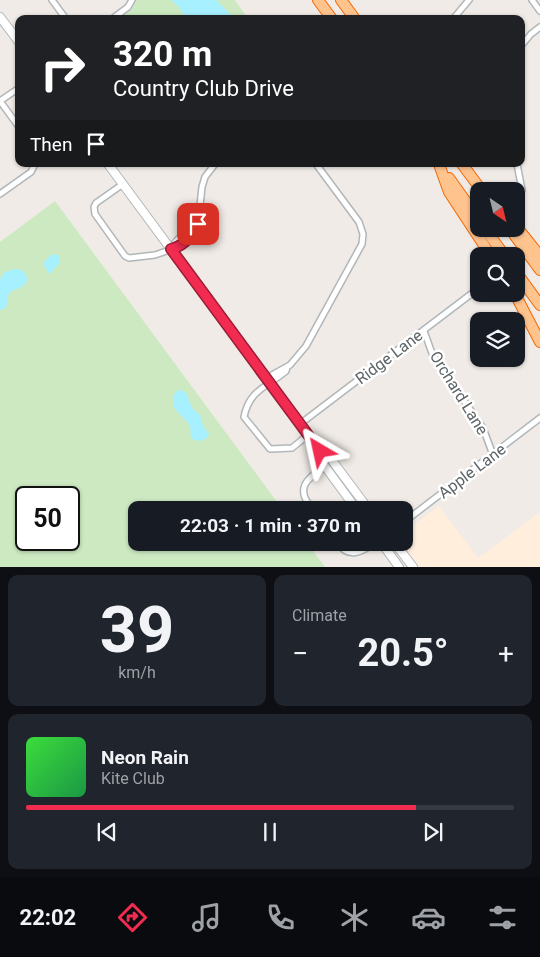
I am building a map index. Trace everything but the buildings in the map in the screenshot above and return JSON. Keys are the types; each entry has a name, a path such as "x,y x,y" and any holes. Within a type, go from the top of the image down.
{"highway":[{"path":"318,0 329,15"},
{"path":"341,0 352,15"},
{"path":"440,167 470,208"},
{"path":"440,167 450,192 485,247"},
{"path":"464,167 475,182"},
{"path":"471,176 477,182"},
{"path":"525,237 540,256"},
{"path":"517,238 540,270"},
{"path":"525,284 540,305"},
{"path":"519,302 540,342"}],"main road":[{"path":"0,17 15,37"},
{"path":"110,167 320,451 328,455 362,501"},
{"path":"320,451 321,461 350,501"},
{"path":"386,551 399,567"},
{"path":"401,551 413,567"}],"street":[{"path":"52,0 63,15"},
{"path":"117,15 128,7 132,0"},
{"path":"456,15 469,0"},
{"path":"532,0 540,12"},
{"path":"525,41 540,27"},
{"path":"15,91 0,101 15,122"},
{"path":"0,194 31,172 34,167"},
{"path":"123,184 96,203 94,210 125,256 129,258 154,255 171,249 174,242 186,235 190,235 198,224 202,187 213,167"},
{"path":"308,435 292,448 270,450 244,417 251,398 257,391 269,382 276,380 286,371 287,367 306,346 361,248 363,234 359,222 318,167"},
{"path":"518,167 520,182"},
{"name":"Ridge Lane","path":"300,424 470,295"},
{"name":"Orchard Lane","path":"424,331 433,356 483,428 493,455"},
{"name":"Apple Lane","path":"413,515 540,418"},
{"path":"306,501 304,487 308,478 325,466"},
{"path":"345,551 356,553 363,551"}],"shaded area":[{"path":"439,506 478,558 540,512 540,567 417,567 405,551 413,551 413,525"}],"green space":[{"path":"137,0 235,0 245,15 124,15 131,10"},
{"path":"55,201 276,501 128,501 128,551 313,551 325,567 0,567 0,242"}],"water":[{"path":"171,0 216,0 231,15 184,15 179,7"},
{"path":"51,255 59,256 60,263 49,274 43,263"},
{"path":"15,269 24,272 27,281 23,286 11,292 8,296 6,308 0,310 0,279 5,272"},
{"path":"178,390 184,391 192,408 200,415 203,426 209,434 204,440 198,441 191,438 190,425 174,408 173,396"}],"route":[{"path":"198,224 188,240 178,247 171,249 320,451"}]}
